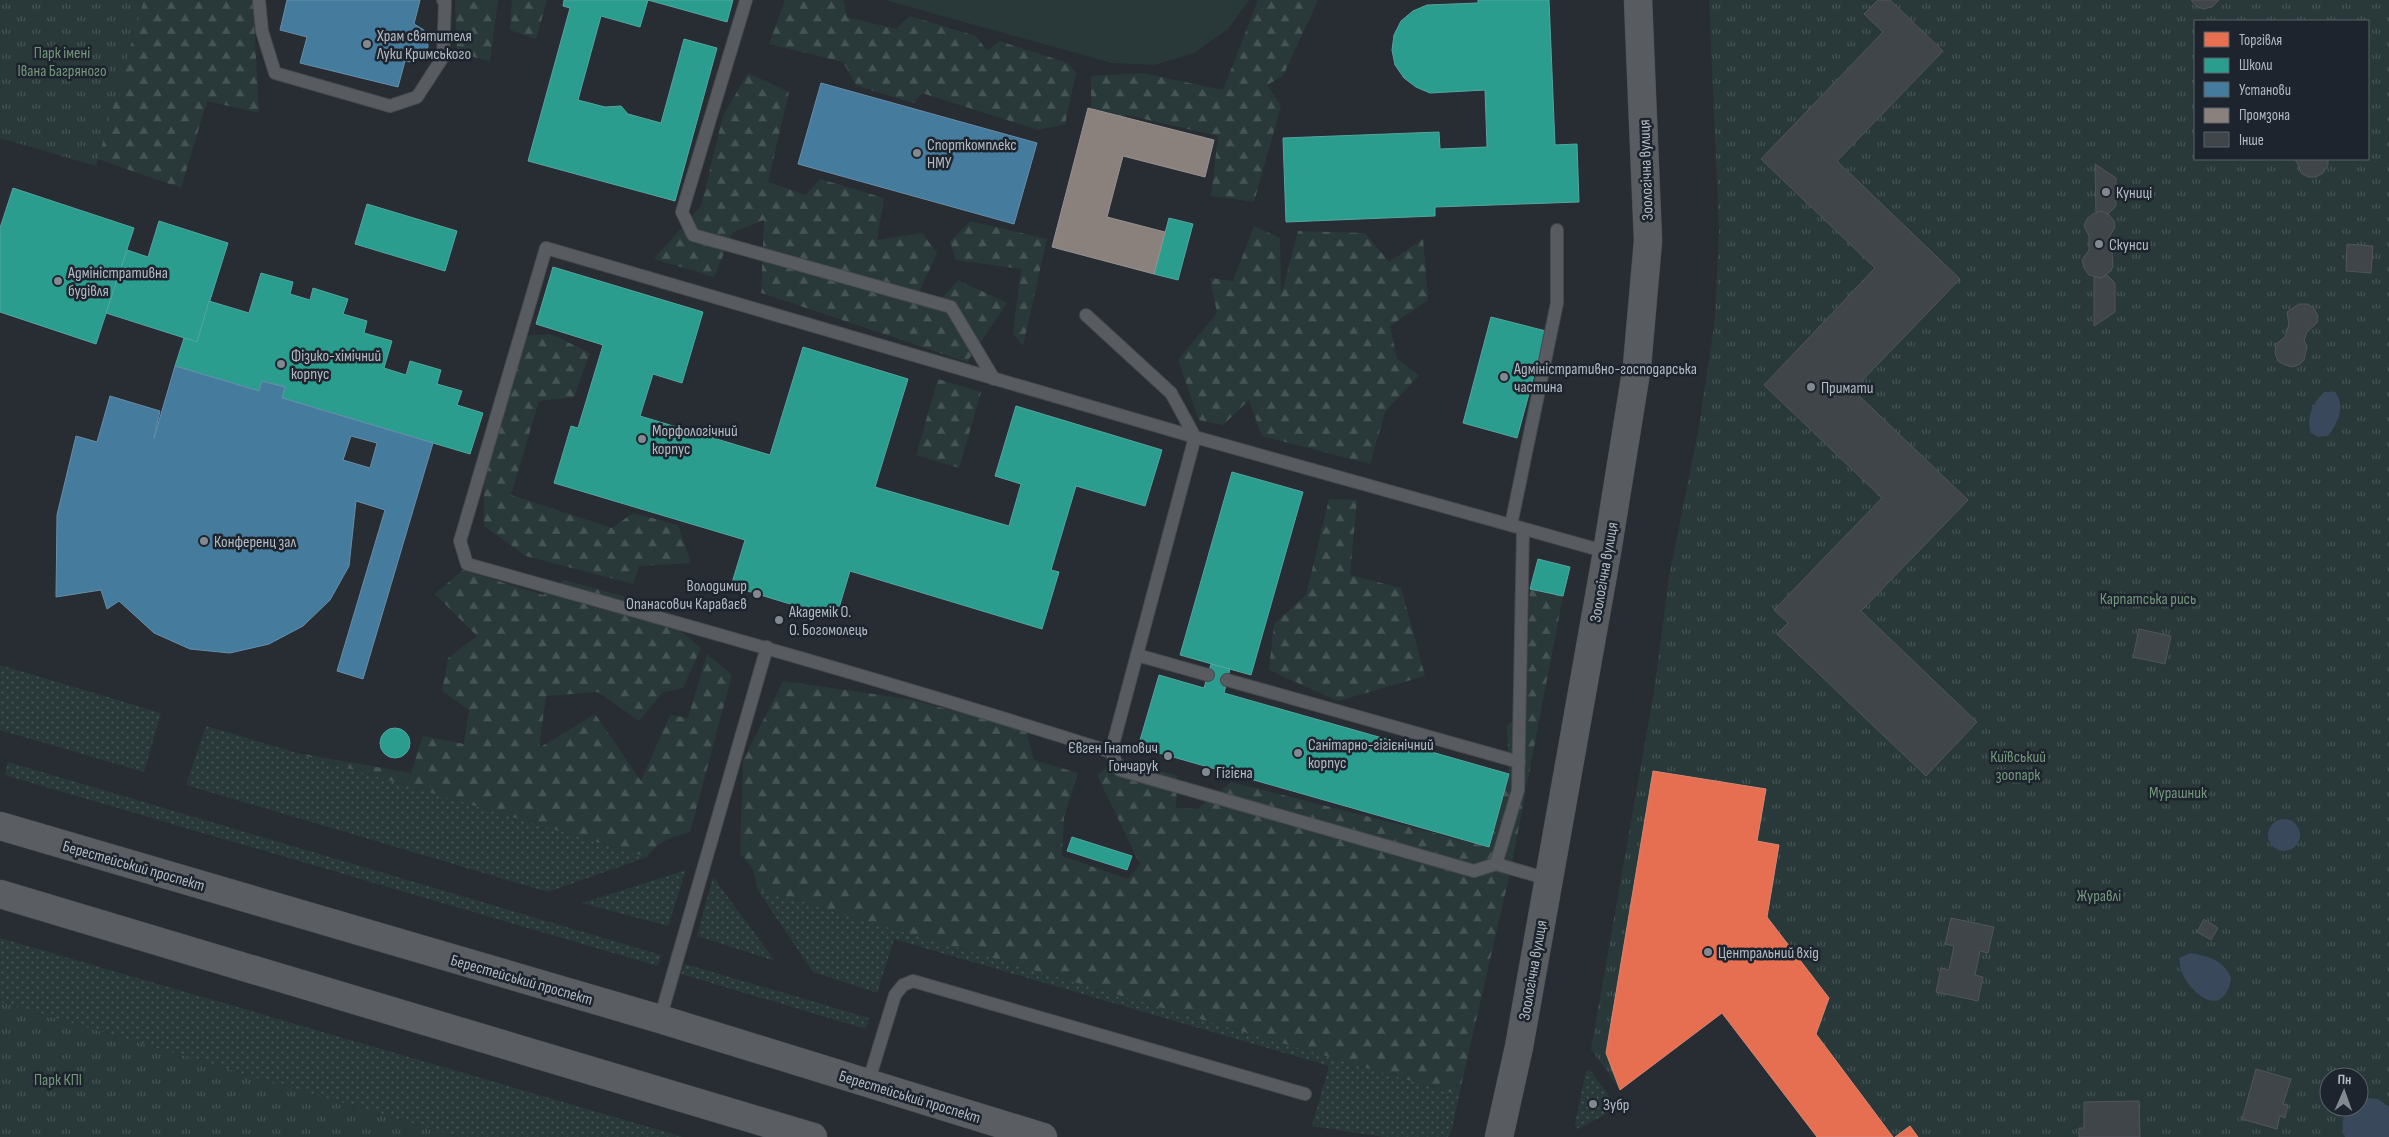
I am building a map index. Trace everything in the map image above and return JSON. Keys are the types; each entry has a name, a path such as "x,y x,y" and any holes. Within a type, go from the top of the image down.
{"main road":[{"name":"Берестейський проспект","path":"0,826 660,1019 1043,1137"},
{"path":"0,894 813,1137"}],"street":[{"name":"Зоологічна вулиця","path":"1499,1137 1519,1047 1607,552 1637,366 1648,241 1638,0"}],"lane":[{"path":"259,0 262,31 276,73 390,106 417,97 443,57 443,0"},
{"path":"746,0 682,212 693,235 951,307 994,379"},
{"path":"1510,525 1557,303 1557,230"},
{"path":"1111,752 767,647 467,564 460,541 546,248 1195,437 1607,552"},
{"path":"1086,315 1171,393 1195,437 1111,752 1120,770 1474,871 1496,864 1548,879"},
{"path":"1496,864 1518,790 1523,529"},
{"path":"660,1019 767,647"},
{"path":"1137,655 1208,675"},
{"path":"1227,680 1519,762"},
{"path":"868,1083 895,995 903,985 913,982 1305,1094"}],"green space":[{"path":"0,0 253,0 259,113 207,101 181,188 0,125"},
{"name":"Парк імені Івана Багряного","path":"0,0 144,0 96,166 0,138"},
{"path":"455,0 498,0 490,61 457,53"},
{"path":"512,0 547,0 536,39 510,30"},
{"path":"785,0 844,0 847,17 896,29 910,16 976,36 987,51 999,41 1068,63 1076,73 1065,124 1038,130 922,93 914,103 857,86 843,62 769,44"},
{"path":"885,0 1249,0 1228,29 1194,53 1154,65 1112,63"},
{"path":"1258,0 1318,0 1283,76 1267,85 1281,106 1254,202 1211,196 1218,136 1127,115 1091,150 1091,76 1142,73 1223,90"},
{"name":"Київський зоопарк","path":"1709,0 2389,0 2389,1137 1817,1137 1722,1013 1620,1090 1591,1049 1654,691 1669,577 1699,426 1715,319 1719,231"},
{"path":"748,73 789,92 768,182 806,195 820,179 884,198 877,240 922,233 937,253 919,292 943,297 958,280 1007,303 967,362 761,293 764,220 733,232 714,277 654,259 701,206 723,116"},
{"path":"971,221 1047,239 1023,346 1013,334 1021,269 956,260 950,241"},
{"path":"1254,226 1280,238 1281,296 1298,231 1365,233 1389,262 1423,239 1428,300 1390,326 1397,359 1419,375 1385,412 1370,464 1262,436 1249,400 1223,425 1199,420 1178,360 1217,313 1210,278 1233,281"},
{"path":"551,334 590,353 574,397 539,401 511,495 612,528 633,513 678,525 691,563 639,566 633,584 526,556 484,526 484,478 524,336"},
{"path":"938,379 981,392 959,468 916,455"},
{"path":"1329,499 1357,500 1350,575 1401,588 1425,676 1338,701 1269,670 1274,624 1306,595"},
{"path":"463,570 543,595 564,580 647,603 701,648 683,688 663,692 639,721 598,692 546,696 539,748 595,714 641,781 670,715 688,718 707,654 732,675 690,832 661,843 647,857 297,753 411,773 423,736 464,744 469,710 442,691 448,658 477,636 435,594"},
{"path":"1530,589 1563,596 1511,868 1459,1095 757,889 753,870 740,854 743,761 783,681 908,699 1026,730 1034,760 1078,773 1064,817 1062,856 1128,879 1140,864 1097,775 1119,758 1177,776 1176,808 1197,809 1231,782 1489,847 1509,774 1507,725 1524,714"},
{"path":"0,665 161,713 144,772 0,730"},
{"path":"206,726 647,857 548,892 186,785"},
{"path":"8,762 661,955 658,966 5,775"},
{"path":"686,870 668,926 582,903"},
{"path":"713,877 775,961 697,936"},
{"path":"757,889 1459,1095 1451,1133 1448,1137 1384,1137 1312,1126 1329,1066 894,939 877,993 813,972"},
{"path":"0,938 683,1137 459,1137 0,1002"},
{"path":"685,964 869,1018 866,1029 681,974"},
{"name":"Парк КПІ","path":"0,1002 459,1137 0,1137"},
{"path":"1590,1070 1615,1104 1613,1110 1578,1129 1575,1124 1586,1071"}],"water":[{"path":"2324,392 2335,392 2340,403 2340,409 2338,420 2328,436 2318,437 2310,432 2309,421 2316,401"},
{"path":"2284,819 2290,820 2295,824 2299,829 2299,841 2295,846 2290,850 2284,851 2278,850 2273,846 2269,841 2268,835 2269,829 2273,824 2278,820"},
{"path":"2190,953 2215,960 2228,972 2231,978 2230,984 2221,999 2215,1001 2203,997 2187,982 2182,972 2179,958"},
{"path":"2369,1098 2378,1099 2389,1107 2389,1137 2345,1137 2344,1117 2369,1117"}],"building: Торгівля":[{"name":"Центральний вхід","path":"1653,771 1766,789 1757,841 1779,845 1767,917 1829,998 1816,1034 1893,1137 1817,1137 1722,1013 1620,1090 1606,1053"},
{"path":"1910,1126 1918,1137 1895,1137"}],"building: Школи":[{"path":"564,0 648,0 640,27 601,16 578,100 605,107 621,106 628,114 661,123 684,39 717,48 675,201 528,161 570,8 563,6"},
{"path":"648,0 733,0 727,22"},
{"path":"1478,0 1549,0 1555,145 1577,144 1579,202 1435,207 1435,216 1286,222 1283,138 1439,132 1440,149 1487,147 1485,90 1430,93 1416,87 1404,78 1395,65 1392,50 1394,35 1401,21 1413,11 1427,5 1478,3"},
{"name":"Адміністративна будівля","path":"13,188 134,228 96,344 0,312 0,228"},
{"path":"367,204 457,231 445,271 355,244"},
{"path":"1169,218 1193,224 1178,280 1154,274"},
{"path":"159,221 228,243 197,342 106,313 127,250 148,257"},
{"name":"Морфологічний корпус","path":"553,267 703,312 682,383 653,374 640,416 770,455 803,347 908,379 875,487 1009,526 1021,484 995,476 1016,406 1162,450 1145,506 1076,486 1051,570 1059,572 1042,629 850,571 836,618 731,586 745,540 554,483 571,426 578,428 603,345 536,324"},
{"name":"Фізико-хімічний корпус","path":"261,273 293,282 290,294 310,300 313,288 348,299 343,314 367,321 364,333 392,341 384,368 406,375 410,361 441,370 437,384 462,391 457,405 483,413 470,454 282,398 285,387 262,381 259,391 175,366 184,338 197,342 209,301 249,313"},
{"name":"Адміністративно-господарська частина","path":"1491,317 1546,331 1517,438 1463,423"},
{"path":"1232,472 1303,492 1251,675 1180,655"},
{"path":"1538,559 1570,567 1563,596 1530,589"},
{"name":"Санітарно-гігієнічний корпус","path":"1211,664 1230,669 1224,693 1509,774 1489,847 1138,747 1159,675 1204,688"},
{"path":"395,728 405,733 410,743 405,753 395,758 385,753 380,743 385,733"},
{"path":"1072,837 1132,856 1127,870 1067,851"}],"building: Установи":[{"name":"Храм святителя Луки Кримського","path":"287,0 420,0 414,24 424,30 427,35 428,47 422,57 411,62 405,61 398,87 300,63 307,37 280,30"},
{"name":"Спорткомплекс НМУ","path":"821,83 1037,143 1014,224 798,164"},
{"path":"175,366 259,391 262,381 285,387 282,398 433,443 363,679 337,671 385,510 356,501 349,566 330,600 303,626 269,644 230,653 190,649 154,633 119,601 107,609 101,590 56,597 57,515 76,436 97,442 110,396 160,411 154,438","holes":["351,436 377,443 370,468 343,460"]}],"building: Промзона":[{"path":"1088,108 1214,140 1205,177 1123,156 1107,217 1165,232 1154,274 1052,247"}],"building: Інше":[{"name":"Примати","path":"1878,0 1890,0 1943,51 1837,161 1960,279 1853,390 1968,500 1861,611 1977,722 1926,776 1777,634 1788,623 1774,610 1882,498 1764,385 1875,268 1761,159 1883,32 1864,14"},
{"path":"2191,0 2219,0 2212,7 2203,9 2196,6"},
{"path":"2294,160 2328,160 2328,165 2323,173 2316,177 2308,177 2301,173"},
{"name":"Куниці","path":"2095,164 2116,178 2116,206 2108,214 2101,211 2096,213"},
{"name":"Скунси","path":"2101,211 2108,214 2114,221 2115,227 2108,239 2108,249 2112,252 2113,266 2111,271 2101,278 2089,275 2084,268 2082,260 2089,250 2089,236 2084,226 2087,219"},
{"path":"2347,244 2373,246 2371,273 2346,271"},
{"path":"2107,275 2115,283 2115,312 2094,326 2094,276 2101,278"},
{"path":"2299,304 2308,304 2318,316 2317,323 2307,332 2304,341 2307,346 2304,360 2293,367 2278,361 2275,353 2276,344 2285,337 2289,324 2287,312"},
{"path":"2139,629 2171,636 2165,664 2133,657"},
{"path":"1951,918 1994,927 1988,953 1980,951 1975,975 1983,977 1978,1001 1936,992 1941,968 1949,970 1954,946 1945,944"},
{"path":"2204,919 2218,928 2211,940 2197,932"},
{"path":"2256,1069 2291,1079 2283,1104 2288,1105 2285,1118 2280,1116 2277,1129 2242,1119"},
{"path":"2139,1101 2140,1137 2079,1137 2079,1128 2084,1128 2084,1102"}],"place":[{"name":"Храм святителя Луки Кримського","path":"367,44"},
{"name":"Спорткомплекс НМУ","path":"917,153"},
{"name":"Куниці","path":"2106,192"},
{"name":"Скунси","path":"2099,244"},
{"name":"Адміністративна будівля","path":"58,281"},
{"name":"Фізико-хімічний корпус","path":"281,364"},
{"name":"Адміністративно-господарська частина","path":"1504,377"},
{"name":"Примати","path":"1811,387"},
{"name":"Морфологічний корпус","path":"642,439"},
{"name":"Конференц зал","path":"204,541"},
{"name":"Володимир Опанасович Караваєв","path":"757,594"},
{"name":"Академік О. О. Богомолець","path":"779,620"},
{"name":"Санітарно-гігієнічний корпус","path":"1298,753"},
{"name":"Євген Гнатович Гончарук","path":"1168,756"},
{"name":"Гігієна","path":"1206,772"},
{"name":"Центральний вхід","path":"1708,952"},
{"name":"Зубр","path":"1593,1104"}],"park label":[{"name":"Карпатська рись","path":"2148,598"},
{"name":"Мурашник","path":"2178,792"},
{"name":"Журавлі","path":"2099,895"}]}
